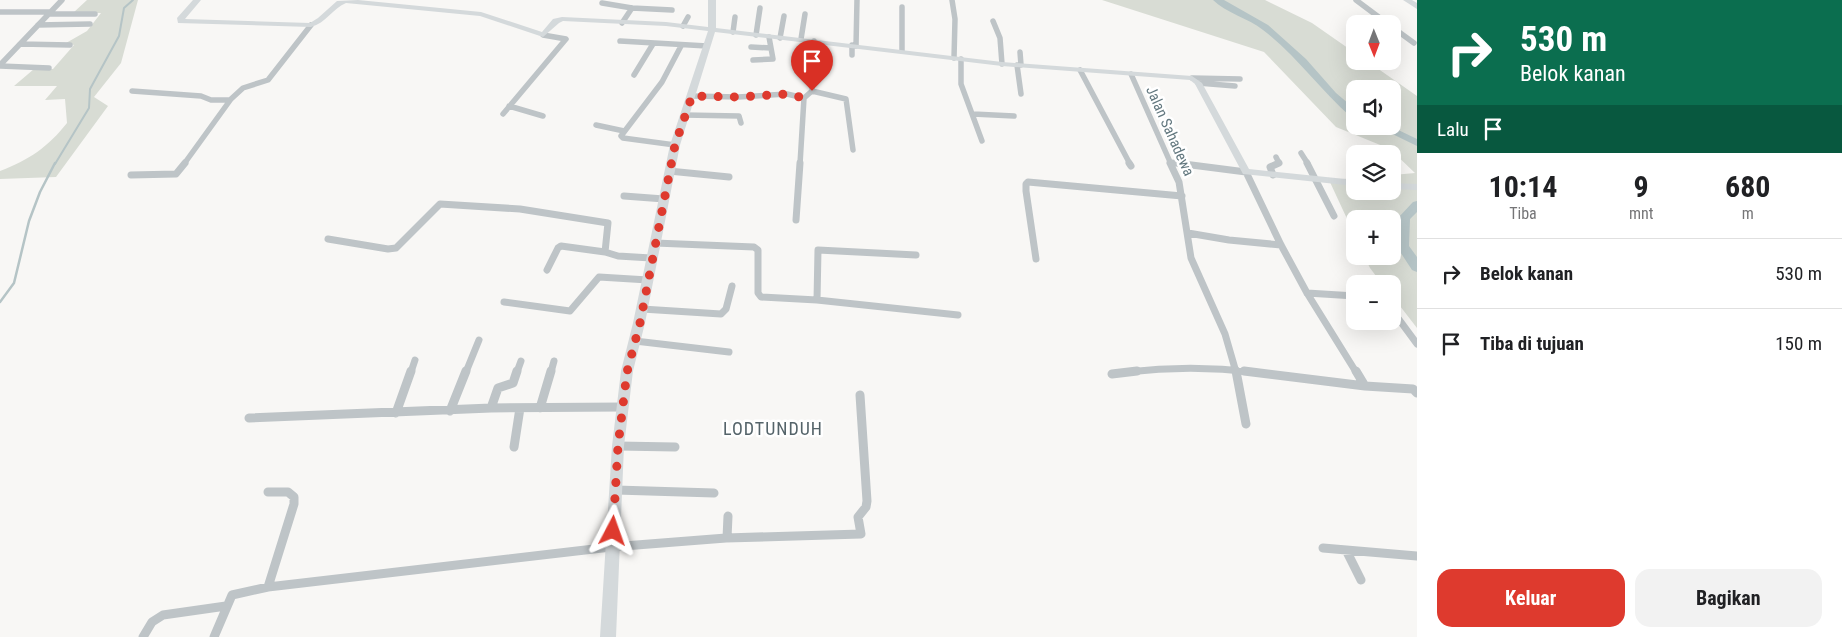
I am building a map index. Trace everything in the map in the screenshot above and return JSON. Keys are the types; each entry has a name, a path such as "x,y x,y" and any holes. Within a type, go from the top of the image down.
{"main road":[{"path":"1406,0 1417,7"}],"street":[{"path":"0,66 62,0"},
{"path":"197,0 181,18 181,21 311,25 319,22 339,2 345,1 481,14 544,35 566,39 503,114"},
{"path":"608,637 618,446 627,372 642,309 675,145 712,30 712,0"},
{"path":"852,55 857,0"},
{"path":"952,0 961,84 982,141"},
{"path":"1356,0 1376,15"},
{"path":"602,3 632,8 672,10"},
{"path":"902,7 902,51"},
{"path":"622,23 632,8"},
{"path":"756,35 760,8"},
{"path":"0,12 95,14"},
{"path":"801,40 806,14"},
{"path":"780,38 784,16"},
{"path":"683,26 688,17"},
{"path":"733,32 735,17"},
{"path":"544,35 556,21 562,19 648,23 854,45 1002,64 1131,74 1235,86"},
{"path":"994,21 1000,38 1002,64"},
{"path":"38,25 90,24"},
{"path":"132,175 176,174 230,100 243,88 262,84 268,80 311,25"},
{"path":"1401,33 1414,42"},
{"path":"631,43 635,35"},
{"path":"753,60 773,59 769,37"},
{"path":"620,41 707,46"},
{"path":"796,220 804,98 812,91 814,41"},
{"path":"20,44 70,45"},
{"path":"634,75 653,44"},
{"path":"675,145 622,138 621,136 663,80 677,57 681,46"},
{"path":"751,47 771,48"},
{"path":"1020,52 1020,94"},
{"path":"0,66 50,68"},
{"path":"1080,70 1131,166"},
{"name":"Jalan Sahadewa","path":"1131,74 1179,182 1191,258 1225,334 1236,370 1246,424"},
{"path":"1195,81 1240,79"},
{"path":"1195,81 1246,172 1307,294 1365,386"},
{"path":"132,91 201,96 211,100 230,100"},
{"path":"812,91 846,99 853,150"},
{"path":"692,96 747,97 787,94 804,98"},
{"path":"509,106 543,116"},
{"path":"973,114 1014,116"},
{"path":"684,115 739,116 742,118 741,123"},
{"path":"596,125 624,131"},
{"path":"1301,153 1317,180 1334,216"},
{"path":"1273,175 1270,168 1279,164 1276,157"},
{"path":"1170,162 1346,182"},
{"path":"670,171 729,176"},
{"path":"1036,259 1026,190 1028,182 1182,196"},
{"path":"1401,186 1417,187"},
{"path":"624,196 664,199"},
{"path":"328,240 388,249 396,248 440,204 447,203 482,208 520,209 608,223 605,252"},
{"path":"1188,233 1229,240 1281,245"},
{"path":"655,243 754,247 758,250 758,292 760,297 817,300 958,315"},
{"path":"547,270 558,248 561,246 605,252 618,256 652,258"},
{"path":"817,300 818,250 916,255"},
{"path":"504,302 570,311 576,309 583,295 592,288 599,277 648,280"},
{"path":"642,309 720,314 726,309 732,286"},
{"path":"1307,294 1346,296"},
{"path":"1401,322 1417,344"},
{"path":"450,411 479,340"},
{"path":"635,341 729,352"},
{"path":"396,413 415,360"},
{"path":"540,408 554,360"},
{"path":"491,408 499,387 513,383 521,361"},
{"path":"1112,374 1162,368 1200,367 1416,390"},
{"path":"214,637 232,595 268,587 612,548 727,538 861,534 858,516 866,507 867,501 860,395"},
{"path":"249,418 491,408 622,407"},
{"path":"514,447 520,408"},
{"path":"618,446 675,447"},
{"path":"616,490 714,493"},
{"path":"268,492 288,492 294,497 294,504 268,587"},
{"path":"727,538 728,516"},
{"path":"1323,548 1417,556"},
{"path":"1346,550 1361,580"},
{"path":"143,637 149,625 155,619 166,615 226,606"}],"shaded area":[{"path":"87,0 138,0 121,63 94,97 108,106 56,177 0,179 0,171 37,152 53,139 67,123 65,99 45,100 57,86 14,86 34,69 53,69 74,45 66,43 87,31 101,13 73,13"},
{"path":"1102,0 1265,0 1312,23 1346,47 1346,70 1380,70 1394,80 1346,80 1346,131 1336,127 1264,52"},
{"path":"1401,85 1417,96 1417,328 1401,307 1401,275 1375,275 1368,265 1401,265 1401,210 1346,210 1346,217 1329,180 1346,179 1346,200 1401,200 1401,174 1415,173 1401,160 1401,145 1380,145 1356,135 1401,135"}],"waterway":[{"path":"55,164 89,108 90,89 119,36 124,8 133,0"},
{"path":"1217,0 1265,27 1303,61 1332,95 1346,107"},
{"path":"1400,135 1417,143"},
{"path":"0,302 14,283 29,221 40,192 55,163"},
{"path":"1417,205 1404,218 1403,247 1417,267"}],"district":[{"name":"LODTUNDUH","path":"773,428"}],"route":[{"path":"613,531 618,446 627,372 640,323 675,145 692,96 738,97 787,94 804,98 812,91"}]}
